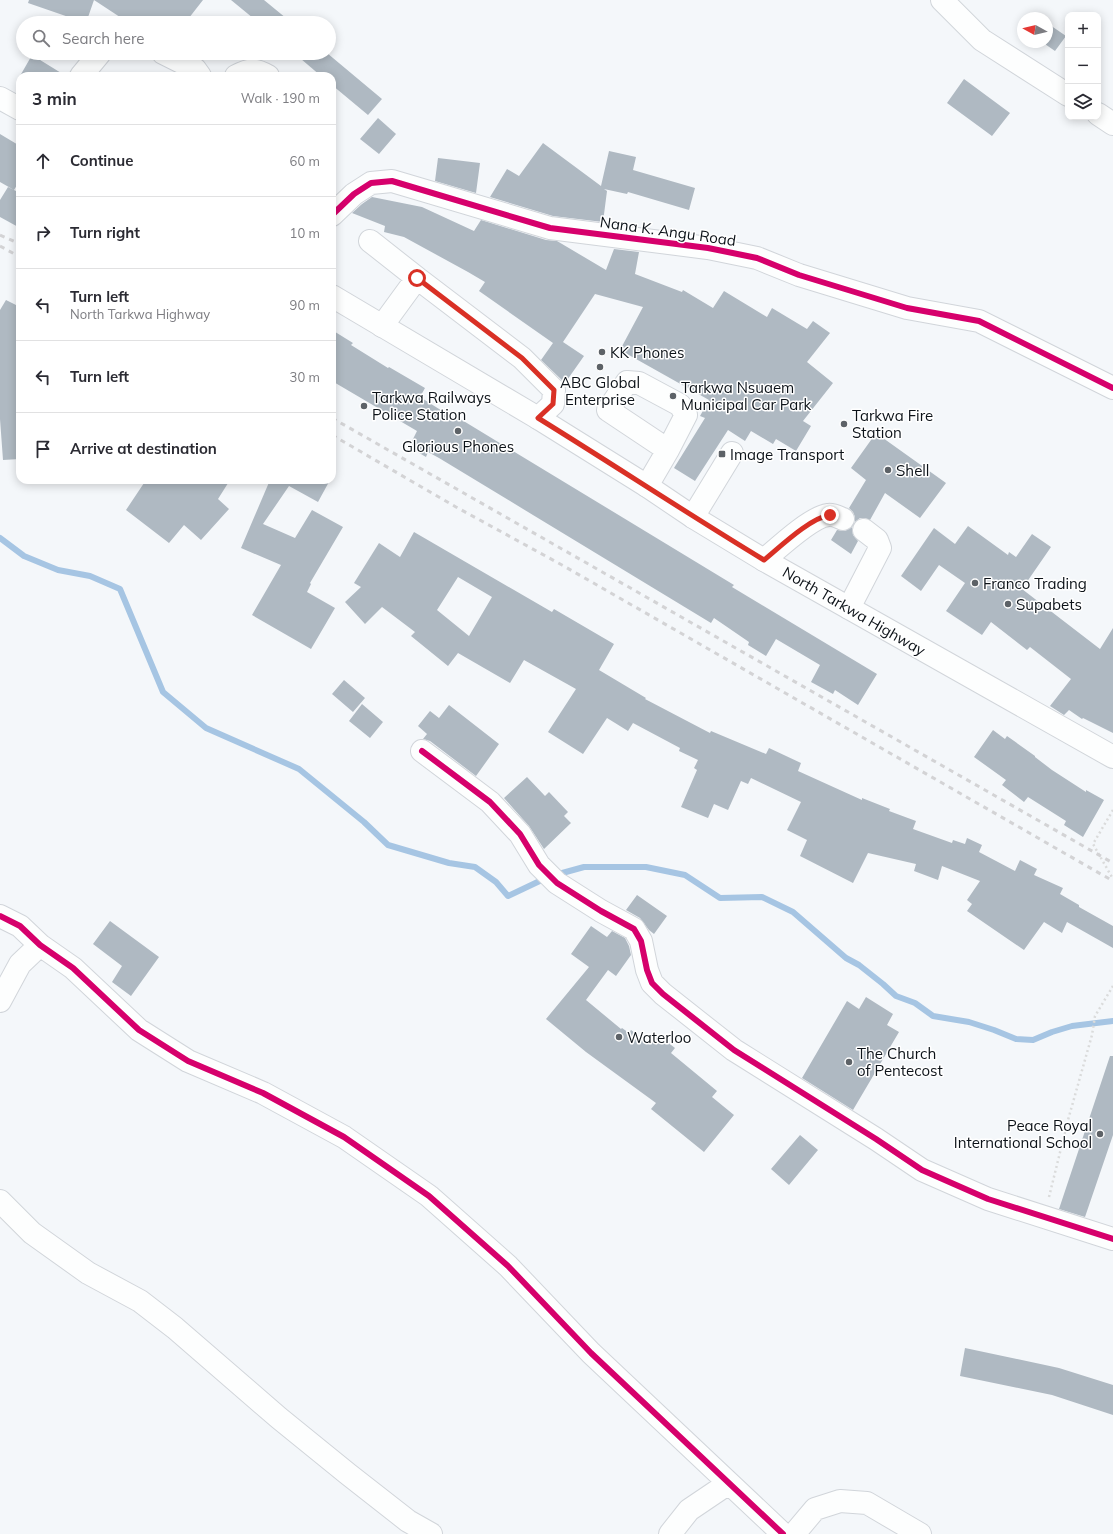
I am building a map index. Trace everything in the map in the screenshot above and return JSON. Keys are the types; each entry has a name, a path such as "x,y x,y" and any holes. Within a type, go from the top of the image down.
{"street":[{"path":"942,0 982,40 1065,93"},
{"path":"88,72 96,60"},
{"path":"177,60 195,69 197,72"},
{"path":"243,72 247,70 261,72"},
{"path":"0,98 16,107"},
{"path":"1101,116 1113,124"},
{"name":"Nana K. Angu Road","path":"336,210 354,194 371,183 392,181 550,228 708,248 757,258 799,275 907,308 979,321 1113,388"},
{"path":"370,240 522,358 554,390 553,404 538,418"},
{"path":"382,326 417,278"},
{"name":"North Tarkwa Highway","path":"336,298 538,418 647,486 693,517 764,560 1113,758"},
{"path":"647,486 668,450"},
{"path":"693,517 732,453"},
{"path":"764,560 805,526 820,518 830,515 843,519"},
{"path":"849,608 880,548 877,540 864,530"},
{"path":"422,751 490,802 520,834 539,865 557,882 601,911 634,928 641,941 647,970 652,983 663,994 734,1050 876,1139 922,1170 988,1199 1113,1239"},
{"path":"0,916 20,926 40,945 73,968 139,1030 188,1061 263,1093 344,1137 429,1196 508,1266 591,1353 783,1534"},
{"path":"0,1001 20,964 40,945"},
{"path":"0,1201 32,1232 88,1273 140,1301 175,1328 279,1418 408,1521 431,1534"},
{"path":"670,1534 689,1510 729,1483"},
{"path":"794,1534 815,1509 840,1501 867,1503 920,1534"}],"path":[{"path":"1113,810 1093,844 1113,879"},
{"path":"1040,1216 1047,1202 1092,1035 1095,1016 1113,986"}],"building":[{"path":"29,0 94,0 88,16 66,16 28,3"},
{"path":"94,0 203,0 190,16 118,16"},
{"path":"231,0 264,0 283,16 250,16"},
{"path":"1053,27 1065,35 1055,51 1051,48 1053,48"},
{"path":"29,60 40,60 60,72 22,72"},
{"path":"302,60 335,60 382,99 368,115 336,88 336,72 316,72"},
{"path":"964,79 1010,113 992,136 947,103"},
{"path":"378,118 396,134 379,154 360,139"},
{"path":"0,134 16,144 16,187 14,190 0,182"},
{"path":"543,143 601,186 609,151 636,157 633,170 695,188 689,210 628,192 627,194 604,189 607,191 603,222 553,216 490,197 507,169 519,176"},
{"path":"438,158 480,163 476,193 435,181"},
{"path":"8,187 16,191 16,226 0,217 0,200"},
{"path":"372,197 422,207 474,231 481,220 546,240 557,241 606,270 614,249 639,252 635,274 682,292 683,290 713,308 724,291 767,317 772,308 807,329 813,321 830,333 807,362 833,383 803,421 811,426 796,451 776,439 773,444 751,431 745,441 728,430 695,481 674,468 705,418 700,416 709,400 620,350 643,307 595,294 563,342 584,356 565,383 541,360 553,343 479,291 485,282 404,237 384,232 385,226 352,213"},
{"path":"6,300 16,305 16,459 3,460 0,419 0,310"},
{"path":"336,332 353,343 351,345 388,368 389,367 425,388 420,397 455,419 457,417 734,585 732,587 877,674 858,705 835,690 833,694 811,682 820,665 776,639 766,656 748,645 749,642 714,618 711,623 439,458 428,452 426,457 409,447 417,431 336,383"},
{"path":"876,433 946,483 920,518 885,493 870,520 860,518 855,522 853,512 849,508 866,480 851,468"},
{"path":"143,484 227,484 218,499 229,509 201,540 184,525 169,543 126,510"},
{"path":"268,484 328,484 318,502 289,486 263,524 295,538 312,510 343,527 310,583 311,584 307,592 335,608 311,649 252,615 281,565 241,548"},
{"path":"968,526 1008,555 1009,552 1016,557 1032,534 1051,547 1022,589 1100,649 1113,628 1113,733 1083,718 1082,719 1069,710 1064,715 1050,706 1071,679 1030,647 1027,650 991,622 982,635 946,611 965,583 939,565 921,591 901,576 934,528 955,544"},
{"path":"852,527 853,535 858,541 851,554 831,540 837,530 845,531"},
{"path":"414,532 552,612 554,609 614,644 599,670 646,698 645,699 710,733 711,731 766,754 769,748 801,763 798,771 862,800 862,798 890,809 889,811 916,821 913,829 952,843 953,840 965,844 967,838 982,845 979,852 1015,871 1020,860 1037,869 1034,875 1063,888 1060,894 1079,905 1079,907 1113,926 1113,948 1067,922 1062,933 1044,922 1024,950 967,911 972,904 967,900 980,881 942,866 938,880 914,871 916,864 868,853 853,883 800,856 807,840 787,830 801,802 751,778 748,784 741,781 728,810 714,804 708,818 681,807 697,770 694,768 698,760 679,751 680,748 633,723 628,731 607,718 583,754 548,732 576,689 524,660 510,683 458,653 448,666 411,636 415,632 382,607 365,624 345,602 361,587 354,583 379,543 400,557","holes":["458,577 492,597 469,636 437,610"]},
{"path":"344,680 365,698 353,712 332,694"},
{"path":"362,704 383,722 370,738 349,721"},
{"path":"449,705 499,744 476,776 430,741 423,739 427,734 418,726 430,711 439,718"},
{"path":"993,730 1005,739 1007,736 1052,770 1086,792 1086,790 1104,800 1083,837 1064,825 1066,821 1028,797 1024,802 1002,785 1006,780 974,757"},
{"path":"527,777 545,796 549,792 568,812 564,816 571,823 544,849 529,826 504,798"},
{"path":"637,895 667,916 654,934 640,918 626,910"},
{"path":"110,921 159,957 131,996 112,982 122,966 93,944"},
{"path":"591,926 607,937 612,931 625,938 631,955 616,976 608,970 586,1000 621,1029 622,1028 629,1033 631,1030 647,1042 654,1032 675,1048 671,1053 717,1091 712,1097 734,1115 704,1152 651,1109 656,1103 586,1052 546,1019 589,967 571,954"},
{"path":"866,997 893,1014 887,1025 899,1032 853,1110 802,1078 847,1001 859,1009"},
{"name":"Peace Royal International School","path":"1110,1056 1113,1056 1113,1135 1085,1217 1059,1209"},
{"path":"800,1135 818,1150 789,1185 771,1169"},
{"path":"965,1348 1059,1368 1113,1385 1113,1415 1052,1395 960,1376"}],"waterway":[{"path":"0,538 24,556 58,570 90,576 120,589 163,692 206,728 299,769 364,822 388,845 449,863 475,867 496,882 508,896 546,878"},
{"path":"555,875 584,867 646,867 685,875 720,898 762,897 793,912 846,958 859,965 896,996 915,1003 933,1016 969,1022 1016,1039 1033,1040 1072,1026 1113,1021"}],"railway":[{"path":"0,235 16,242"},
{"path":"0,246 16,255"},
{"path":"336,420 1113,863"},
{"path":"336,437 1113,881"}],"cycle path":[{"path":"336,211 354,194 371,183 392,181 550,228 708,248 757,258 799,275 907,308 979,321 1113,388"},
{"path":"422,751 490,802 520,834 539,865 557,883 601,911 634,929 641,941 647,970 652,983 663,994 734,1050 876,1139 922,1170 988,1199 1113,1239"},
{"path":"0,916 20,926 40,945 73,968 139,1030 188,1061 263,1093 344,1137 429,1196 508,1266 591,1353 783,1534"}],"place":[{"name":"KK Phones","path":"602,352"},
{"name":"ABC Global Enterprise","path":"600,367"},
{"name":"Tarkwa Nsuaem Municipal Car Park","path":"673,396"},
{"name":"Tarkwa Railways Police Station","path":"364,406"},
{"name":"Tarkwa Fire Station","path":"844,424"},
{"name":"Glorious Phones","path":"458,431"},
{"name":"Image Transport","path":"722,454"},
{"name":"Shell","path":"888,470"},
{"name":"Franco Trading","path":"975,583"},
{"name":"Supabets","path":"1008,604"},
{"name":"Waterloo","path":"619,1037"},
{"name":"The Church of Pentecost","path":"849,1062"},
{"name":"Peace Royal International School","path":"1100,1134"}],"route":[{"path":"417,278 522,358 554,390 553,404 538,418 647,486 693,517 764,560 805,526 826,515 830,515"}]}
